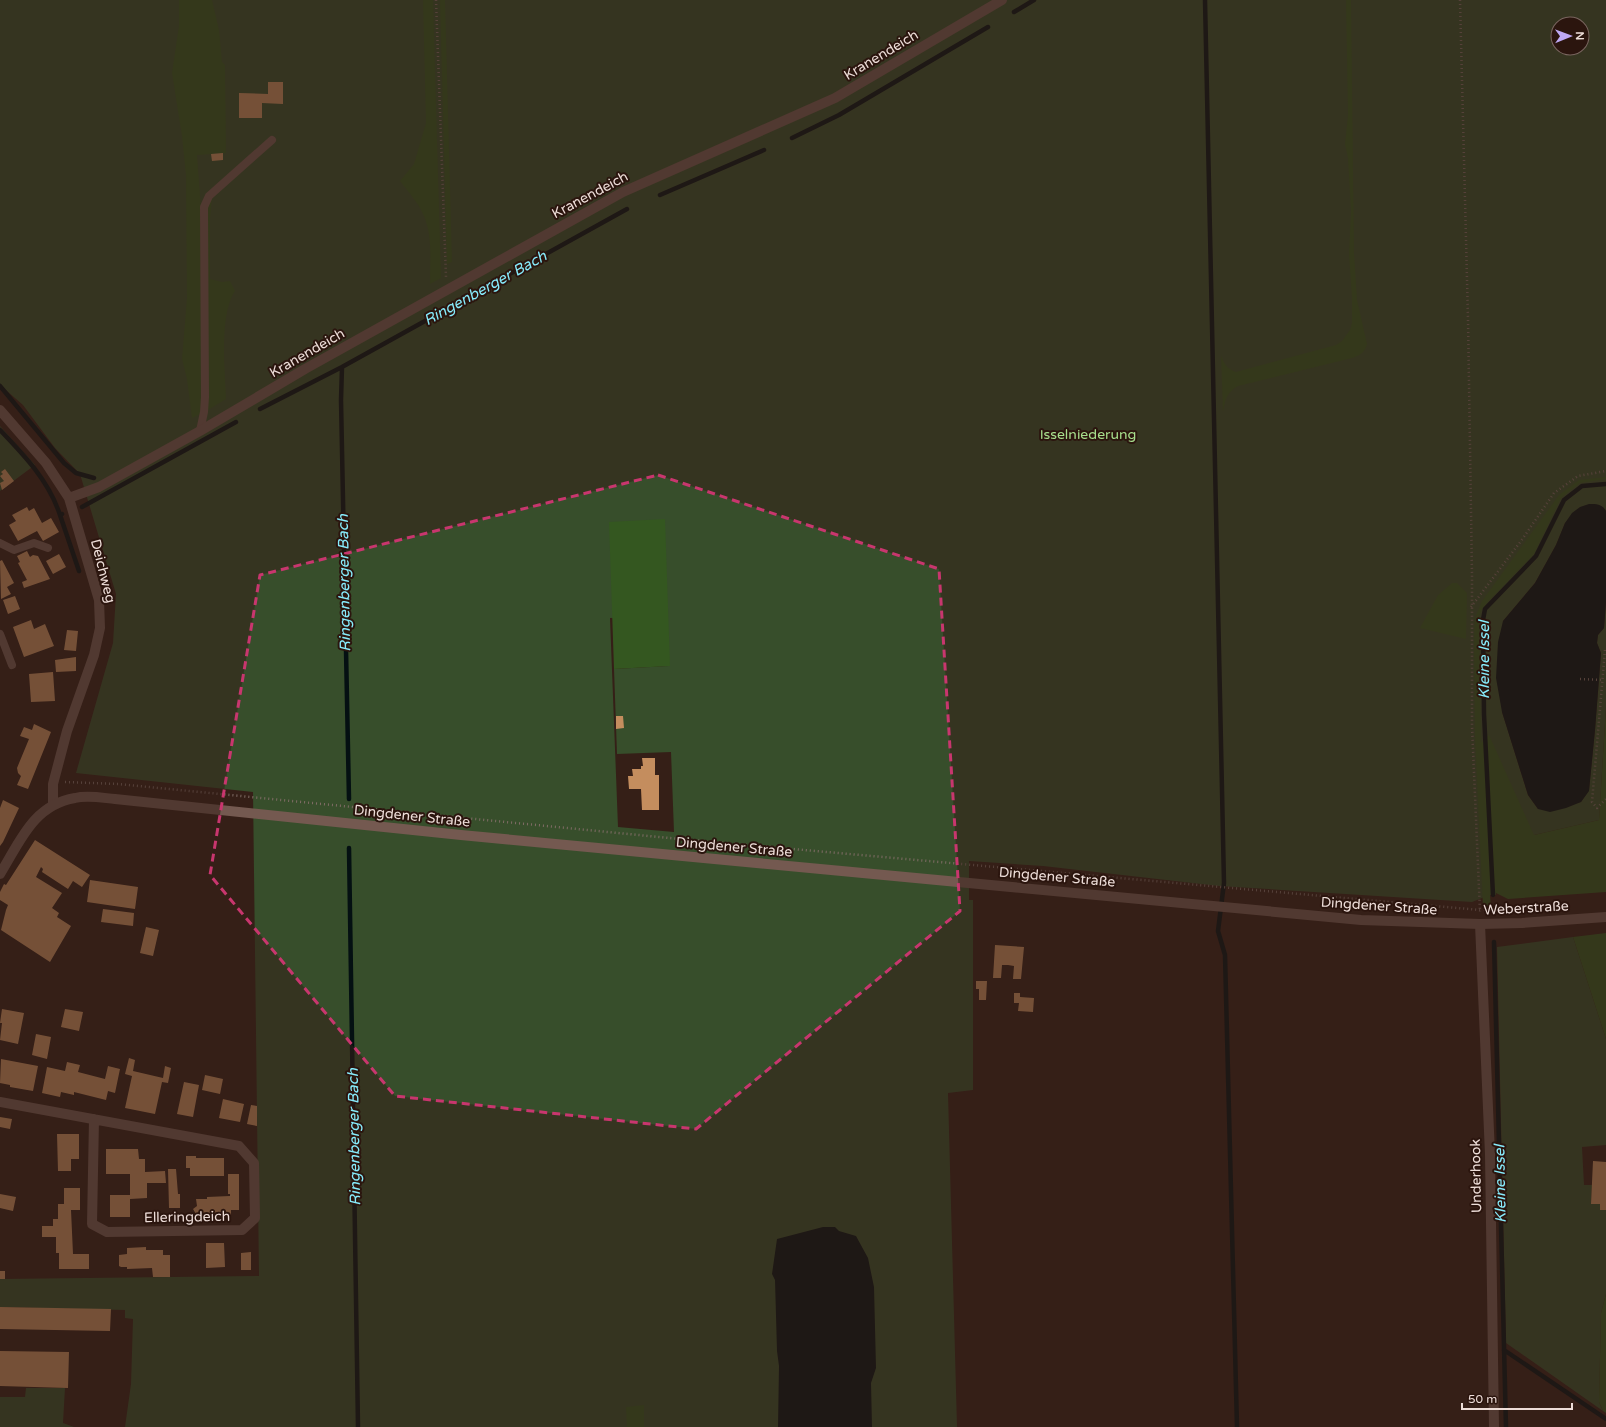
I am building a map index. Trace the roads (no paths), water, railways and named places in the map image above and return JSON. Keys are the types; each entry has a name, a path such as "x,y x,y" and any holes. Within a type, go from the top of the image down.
{"street":[{"name":"Kranendeich","path":"69,498 99,487 200,431 305,369 623,192 835,98 1002,0"},
{"name":"Deichweg","path":"0,410 46,462 69,498 99,600 100,628 94,655 67,731 53,784 53,804"},
{"name":"Dingdener Straße","path":"0,874 29,826 53,804 76,797 115,799 469,836 1227,908 1361,920 1446,924"},
{"name":"Weberstraße","path":"1446,924 1529,923 1606,917"},
{"name":"Underhook","path":"1480,924 1490,1154 1494,1427"},
{"name":"Elleringdeich","path":"0,1102 239,1146 254,1163 255,1218 242,1230 107,1232 92,1224 94,1120"}],"lane":[{"path":"200,431 205,397 204,208 209,196 272,140"},
{"path":"0,543 14,550 34,543 48,548"},
{"path":"0,634 12,665"}],"waterway":[{"path":"1014,12 1034,0"},
{"path":"1205,0 1224,883 1218,931 1225,955 1237,1427"},
{"path":"792,138 839,115 988,27"},
{"path":"660,195 764,150"},
{"name":"Ringenberger Bach","path":"260,409 342,367 627,209"},
{"name":"Ringenberger Bach","path":"342,367 341,400 349,799"},
{"path":"0,386 64,463 76,473 94,478"},
{"path":"82,507 236,422"},
{"path":"0,430 35,469 49,491 60,515 62,514"},
{"name":"Kleine Issel","path":"1493,895 1484,714 1483,620 1485,609 1536,556 1564,500 1582,486 1606,484"},
{"path":"60,515 79,571"},
{"name":"Ringenberger Bach","path":"349,848 358,1427"},
{"name":"Kleine Issel","path":"1494,942 1506,1427"},
{"path":"1504,1350 1606,1419"}],"park label":[{"name":"Isselniederung","path":"1088,434"}]}
